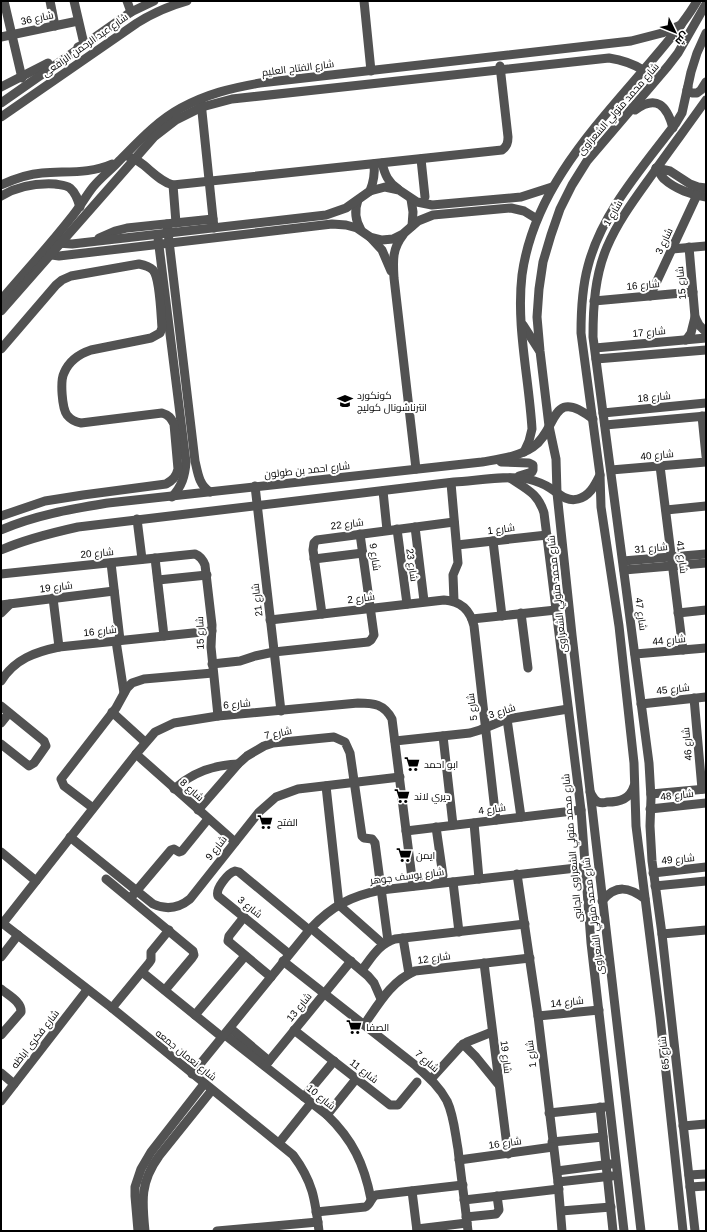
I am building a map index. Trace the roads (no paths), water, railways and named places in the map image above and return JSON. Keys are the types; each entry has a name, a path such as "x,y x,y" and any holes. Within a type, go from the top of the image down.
{"street":[{"path":"4,1 22,78"},
{"path":"50,1 55,26"},
{"path":"74,1 84,44"},
{"path":"127,1 130,12"},
{"name":"شارع عبد الرحمن الرافعى","path":"1,103 130,12 154,1"},
{"name":"شارع عبد الرحمن الرافعى","path":"1,117 137,23 154,13 187,1"},
{"path":"364,1 371,71"},
{"path":"524,452 532,429 521,322 522,275 528,247 537,219 552,187 575,152 681,25 697,1"},
{"name":"شارع محمد متولي الشعراوى","path":"641,1231 572,636 557,493 556,459 550,426 537,317 539,289 550,235 572,184 587,161 664,72 678,53 706,4"},
{"name":"شارع 36","path":"1,37 78,21"},
{"name":"شارع الفتاح العليم","path":"1,300 154,137 201,103 230,88 260,83 647,38 681,25"},
{"path":"683,1231 660,1017 636,826 634,755 616,607 601,507 600,475 581,326 581,313 588,266 604,226 619,200 682,113 697,53 706,33"},
{"name":"شارع عبد الرحمن الرافعى","path":"1,87 22,78 84,44"},
{"path":"551,50 552,64"},
{"path":"1,185 14,179 29,175 88,171 104,168 122,159 134,159 160,180 172,185 502,150 506,147 508,137 499,56"},
{"name":"شارع الفتاح العليم","path":"56,242 93,186 144,136 161,121 180,108 201,103 232,99 609,58 621,59 643,70"},
{"path":"688,87 689,92 697,93 706,82"},
{"name":"شارع 1","path":"596,359 593,314 594,301 600,269 607,248 616,227 628,208 706,100"},
{"path":"201,103 214,223"},
{"path":"625,117 645,103 655,103 664,107 669,115 672,128"},
{"path":"575,152 587,161"},
{"path":"421,159 425,197"},
{"path":"378,164 390,183 411,199 424,204 439,205 521,197 552,187"},
{"path":"370,191 374,182 378,164"},
{"path":"656,168 664,179 686,192 704,190"},
{"path":"1,196 14,189 27,185 40,183 63,185 70,188 77,196 80,207"},
{"path":"172,185 170,230 195,461 200,481 210,492"},
{"path":"45,254 59,256 158,239 170,230 214,223 326,215 346,208 370,191 385,187 399,190"},
{"name":"شارع 3","path":"650,296 672,249 704,190"},
{"path":"411,199 414,212 412,226"},
{"path":"358,200 355,215 361,230"},
{"path":"370,237 382,240 393,239 403,234 425,218 440,214 511,208 524,211 537,219"},
{"path":"170,230 214,223"},
{"path":"92,242 115,231 127,228 170,230 332,224 346,225 361,230 370,237 384,254 394,278"},
{"path":"403,234 395,248 393,257 394,278 416,469"},
{"path":"56,242 72,244 158,239"},
{"path":"158,239 186,462 183,482 172,497"},
{"path":"672,249 706,246"},
{"name":"شارع 15","path":"686,340 691,333 695,317 689,247"},
{"name":"شارع الفتاح العليم","path":"1,311 45,254"},
{"path":"1,349 56,285 66,277 139,264 147,265 153,270 157,279 162,328 160,333 151,338 91,350 83,353 69,364 61,381 66,412 74,422 80,423 162,413 172,418 174,424 178,469 172,481 166,484 83,494 45,501 1,516"},
{"name":"شارع 16","path":"594,301 693,292"},
{"path":"695,317 706,332"},
{"path":"521,322 540,351"},
{"name":"شارع 17","path":"595,348 706,338"},
{"path":"596,359 706,350"},
{"name":"شارع 47","path":"596,359 649,763 651,794 650,826 653,873"},
{"name":"شارع 18","path":"603,413 706,404"},
{"name":"شارع احمد بن طولون","path":"1,530 34,518 64,510 108,503 482,462 514,456 534,447 542,439 556,412 563,408 571,407 579,409 593,419"},
{"path":"605,425 704,416 706,456"},
{"path":"482,462 529,463 533,465 533,470 530,473 510,478"},
{"name":"شارع 40","path":"611,470 706,462"},
{"name":"شارع 41","path":"660,466 683,650"},
{"path":"1,550 16,543 78,526 451,483 510,478 527,479 535,481 567,499 573,500 585,497 593,488 600,475"},
{"name":"شارع محمد متولي الشعراوى الجانبى","path":"510,478 528,489 539,500 544,513 581,810 591,943 624,1231"},
{"path":"451,483 458,563 453,577 454,601 464,607 472,619 556,610"},
{"name":"شارع 21","path":"255,486 281,711"},
{"path":"383,490 387,530"},
{"path":"666,510 706,506"},
{"path":"137,519 142,559"},
{"name":"شارع 22","path":"322,614 313,546 317,540 454,522"},
{"name":"شارع 23","path":"415,527 424,601"},
{"name":"شارع 23","path":"396,529 406,604"},
{"name":"شارع 9","path":"93,808 64,786 61,779 112,712 127,688 137,680 213,668 274,652 370,641 373,639 374,635 371,608 360,534"},
{"name":"شارع 1","path":"457,545 547,535"},
{"path":"493,541 502,616"},
{"path":"314,559 363,553"},
{"name":"شارع 15","path":"195,554 201,557 204,562 206,575 212,631 210,643 218,716"},
{"name":"شارع 20","path":"1,574 195,554"},
{"name":"شارع 31","path":"623,566 672,561 706,554"},
{"path":"155,558 164,636"},
{"name":"شارع 31","path":"672,561 706,563"},
{"path":"111,563 124,693"},
{"path":"158,580 206,575"},
{"name":"شارع 19","path":"5,604 114,591"},
{"path":"53,598 59,647"},
{"name":"شارع 2","path":"270,620 424,601 454,601"},
{"path":"1,613 5,604"},
{"path":"616,607 629,606"},
{"path":"678,613 706,610"},
{"path":"522,613 528,668"},
{"name":"شارع 5","path":"472,619 496,820"},
{"name":"شارع 16","path":"1,681 9,670 21,659 36,652 59,647 212,631"},
{"path":"559,637 572,636"},
{"name":"شارع 44","path":"635,654 706,648"},
{"name":"شارع 45","path":"642,704 706,697"},
{"name":"شارع 46","path":"694,698 702,740 704,789"},
{"name":"شارع 6","path":"2,922 155,732 168,725 218,716 358,703 377,704 384,707 389,712 392,719 413,886"},
{"path":"1,706 44,741 46,748 29,766 1,744"},
{"name":"شارع 3","path":"395,741 470,733 507,719 568,709"},
{"path":"112,712 146,742"},
{"path":"1,723 9,713"},
{"path":"507,719 521,817"},
{"path":"442,736 453,825"},
{"name":"شارع 7","path":"198,810 238,764 255,750 273,743 334,737 344,742 350,753 361,835 364,838 370,838 374,842 381,890"},
{"name":"شارع 8","path":"136,754 235,842"},
{"path":"174,788 193,775 204,770 226,764 238,764"},
{"name":"شارع 9","path":"70,837 133,895 157,906 172,908 182,904 190,898 259,812 276,797 298,789 400,777"},
{"path":"590,791 600,803 616,802 632,793 635,784"},
{"path":"326,786 339,904 386,942"},
{"name":"شارع 48","path":"651,794 704,789"},
{"path":"672,792 674,807"},
{"name":"شارع 48","path":"650,809 706,803"},
{"name":"شارع 4","path":"406,831 581,810"},
{"path":"133,895 171,850 174,849 179,852 182,851 208,819"},
{"path":"474,823 479,879"},
{"path":"436,827 443,876"},
{"path":"1,852 36,881"},
{"name":"شارع يوسف جوهر","path":"192,1074 310,929 339,904 361,895 381,890 585,867"},
{"name":"شارع 49","path":"653,873 671,870 706,868"},
{"path":"671,870 673,884"},
{"name":"شارع 3","path":"290,954 218,896 216,893 217,889 230,873 235,871 239,872 310,929"},
{"name":"شارع 65","path":"653,873 662,934 695,1231"},
{"name":"شارع 1","path":"517,874 538,1016 561,1211 562,1231"},
{"path":"106,879 133,895 169,930 192,949 194,955 165,990"},
{"path":"654,886 706,881"},
{"path":"453,882 459,932"},
{"path":"602,901 611,892 622,889 631,890 645,899"},
{"path":"381,890 386,942"},
{"path":"244,917 228,939 230,943 271,977"},
{"name":"شارع نعمان جمعه","path":"2,922 87,990 112,1008 293,1155 311,1184 318,1227"},
{"path":"362,970 379,948 386,942 403,938 525,924"},
{"path":"310,929 362,970 374,983 381,1000"},
{"path":"112,1008 142,972 150,961 152,950 169,930"},
{"path":"662,934 706,930"},
{"path":"1,957 18,935"},
{"path":"403,938 409,974"},
{"path":"195,1015 245,956"},
{"name":"شارع 12","path":"364,1025 381,1000 399,980 409,974 420,970 530,958"},
{"name":"شارع 7","path":"283,961 431,1079 444,1096 452,1115 463,1185 467,1224"},
{"name":"شارع 13","path":"267,1063 351,961"},
{"name":"شارع 19","path":"484,963 508,1154"},
{"name":"شارع 10","path":"142,972 195,1015 226,1033 267,1063 327,1115 341,1129 356,1151 366,1176 371,1200"},
{"path":"1,989 22,1007 21,1012 1,1035"},
{"name":"شارع فكرى اباظه","path":"1,1101 87,990"},
{"name":"شارع 14","path":"538,1016 599,1010"},
{"path":"660,1017 671,1017"},
{"name":"شارع 11","path":"294,1030 393,1106 398,1104 417,1082"},
{"path":"431,1079 463,1044 492,1032"},
{"path":"463,1044 499,1086"},
{"path":"279,1143 334,1061"},
{"path":"1,1073 14,1084"},
{"path":"327,1115 356,1079"},
{"path":"138,1231 135,1196 136,1182 141,1169 151,1152 204,1084"},
{"path":"145,1231 142,1198 147,1176 159,1156 212,1090"},
{"path":"549,1113 610,1106"},
{"path":"600,1108 613,1231"},
{"path":"683,1126 706,1124"},
{"name":"شارع 16","path":"459,1160 508,1154 603,1137"},
{"path":"556,1171 616,1164"},
{"path":"689,1175 706,1174"},
{"path":"464,1200 618,1176"},
{"path":"316,1212 365,1207 376,1195 463,1185"},
{"path":"690,1187 706,1186"},
{"path":"412,1191 417,1230 467,1224 496,1214 499,1210 497,1196"},
{"path":"561,1211 611,1207"},
{"path":"217,1231 318,1227"}],"place":[{"name":"كونكورد انترناشونال كوليج","path":"345,401"},
{"name":"ابو احمد","path":"412,764"},
{"name":"ديري لاند","path":"402,796"},
{"name":"الفتح","path":"265,822"},
{"name":"ايمن","path":"404,855"},
{"name":"الصفا","path":"354,1027"}]}
